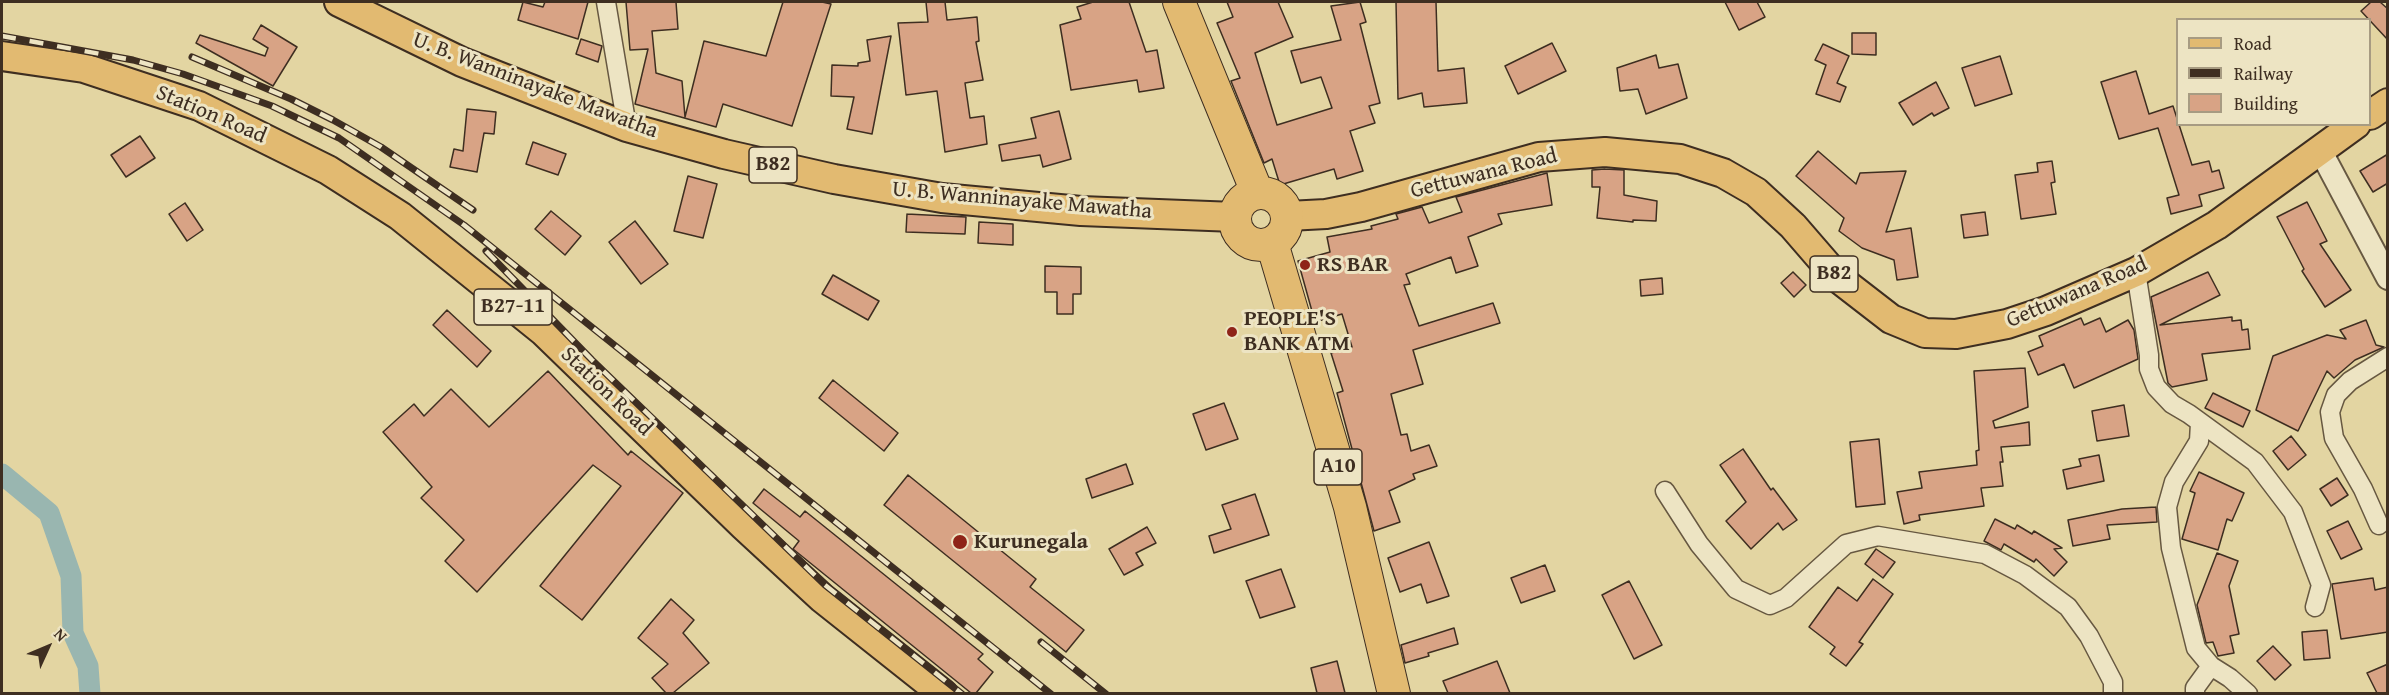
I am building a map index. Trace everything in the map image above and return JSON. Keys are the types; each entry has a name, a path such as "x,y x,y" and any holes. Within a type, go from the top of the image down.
{"highway":[{"path":"1179,2 1257,192"},
{"path":"1257,192 1268,193 1278,198 1287,216 1284,233 1272,243 1258,245 1245,240 1236,227 1235,217 1241,201 1257,192"},
{"name":"A10","path":"1272,243 1350,507 1394,693"}],"main road":[{"name":"U. B. Wanninayake Mawatha","path":"339,2 462,62 627,127 834,180 942,198 1081,212 1235,217"},
{"name":"Station Road","path":"2,56 84,68 199,106 327,170 399,216 543,332 813,590 943,693"},
{"path":"2371,114 2388,103"},
{"name":"Gettuwana Road","path":"1287,216 1326,214 1360,207 1539,157 1605,152 1680,159 1723,173 1740,182 1775,208 1826,265 1858,296 1891,319 1924,333 1956,334 2007,324 2046,311 2136,272 2217,225 2282,180 2353,126"}],"street":[{"path":"606,2 627,127"},
{"path":"2320,150 2388,278"},
{"path":"2136,272 2149,355 2149,369 2156,387 2172,404 2255,462 2293,512 2321,585 2315,607"},
{"path":"2379,525 2363,489 2334,438 2330,412 2336,395 2350,381 2388,357"},
{"path":"2200,423 2199,441 2174,482 2167,507 2171,548 2196,648 2211,666 2248,693"},
{"path":"1665,491 1699,544 1736,589 1770,605 1786,598 1846,544 1867,538 1878,536 1985,554 2025,575 2068,608 2089,636 2113,682 2113,693"},
{"path":"2195,693 2195,688 2211,666"}],"building":[{"path":"523,2 543,7 545,2 588,2 578,39 518,20"},
{"path":"626,2 676,2 678,29 652,31 656,73 682,81 685,117 704,41 766,56 783,2 831,4 792,126 723,104 716,127 635,104 648,49 630,50"},
{"path":"926,2 945,2 947,20 977,17 979,41 976,42 983,80 965,83 970,118 984,116 987,144 945,152 937,91 906,95 898,23 928,22"},
{"path":"1093,2 1129,2 1146,52 1157,50 1164,88 1139,92 1137,80 1071,90 1060,25 1081,19 1077,7"},
{"path":"1227,2 1278,2 1293,37 1255,53 1277,125 1332,108 1321,77 1301,83 1291,51 1341,40 1331,6 1360,2 1366,22 1360,24 1380,103 1369,106 1375,123 1350,131 1363,171 1337,179 1334,169 1280,185 1272,159 1264,163 1231,81 1240,78 1217,23 1233,17"},
{"path":"1396,2 1436,2 1438,71 1464,68 1467,103 1424,107 1422,93 1398,99"},
{"path":"1725,2 1757,2 1765,17 1739,30"},
{"path":"2371,2 2380,2 2388,9 2388,40 2371,22 2371,18 2368,18 2361,11"},
{"path":"261,25 297,47 273,86 196,43 200,35 265,56 268,48 253,39"},
{"path":"1852,33 1876,33 1876,55 1852,54"},
{"path":"891,36 872,134 847,129 854,97 831,96 832,65 858,66 858,63 870,61 867,40"},
{"path":"581,39 602,46 598,62 576,54"},
{"path":"1552,43 1566,71 1518,94 1505,66"},
{"path":"1823,44 1849,56 1837,83 1846,87 1840,102 1816,94 1826,65 1815,60"},
{"path":"1656,55 1659,68 1678,64 1687,98 1646,114 1638,89 1620,91 1617,68"},
{"path":"2000,56 2012,94 1975,106 1962,68"},
{"path":"2136,71 2149,114 2173,106 2176,126 2179,126 2192,165 2209,161 2212,172 2219,170 2224,188 2199,195 2202,206 2171,214 2167,198 2179,195 2158,128 2119,139 2101,82"},
{"path":"1936,82 1949,108 1934,116 1932,113 1913,125 1899,103"},
{"path":"467,109 496,112 494,134 484,133 477,172 450,167 454,149 463,151"},
{"path":"1059,111 1071,159 1043,167 1040,155 1002,161 999,145 1036,138 1031,118"},
{"path":"140,136 155,158 126,177 111,155"},
{"path":"533,142 566,154 558,175 526,164"},
{"path":"1818,151 1856,184 1860,173 1906,171 1886,232 1911,228 1918,277 1897,280 1894,260 1862,248 1839,231 1844,218 1796,176"},
{"path":"2388,154 2388,183 2373,192 2360,171"},
{"path":"2052,161 2055,182 2051,183 2056,214 2021,219 2015,175 2038,172 2037,163"},
{"path":"1592,170 1624,170 1624,195 1657,201 1656,221 1633,220 1633,222 1597,218 1600,187 1592,187"},
{"path":"1547,173 1552,205 1498,214 1502,224 1468,237 1478,266 1456,273 1451,257 1406,274 1410,284 1404,285 1419,326 1493,303 1500,323 1413,350 1423,384 1391,394 1401,435 1407,434 1411,451 1429,445 1437,466 1413,474 1415,479 1389,491 1400,522 1374,531 1337,393 1343,391 1331,353 1352,347 1342,314 1315,322 1298,261 1330,252 1327,237 1372,229 1371,226 1398,219 1396,214 1422,207 1429,223 1462,212 1456,197"},
{"path":"688,176 717,184 703,238 674,231"},
{"path":"2307,202 2327,241 2320,244 2351,290 2325,307 2302,271 2304,269 2277,217"},
{"path":"185,203 203,230 187,241 169,214"},
{"path":"551,211 581,236 565,255 535,229"},
{"path":"1985,212 1988,235 1964,238 1961,215"},
{"path":"907,214 966,217 965,234 906,232"},
{"path":"635,221 668,264 641,284 609,242"},
{"path":"979,222 1013,224 1013,245 978,243"},
{"path":"1045,266 1081,267 1081,294 1073,294 1073,314 1057,314 1057,292 1045,292"},
{"path":"1793,272 1806,285 1794,297 1781,283"},
{"path":"2208,272 2220,295 2160,325 2232,317 2232,321 2241,320 2242,330 2248,329 2250,349 2202,354 2207,380 2172,387 2168,383 2151,297"},
{"path":"833,275 879,301 868,320 822,294"},
{"path":"1662,278 1663,294 1641,296 1640,280"},
{"path":"447,310 491,351 477,367 433,325"},
{"path":"2081,318 2084,325 2100,318 2106,332 2128,320 2134,330 2138,359 2074,388 2064,364 2038,375 2028,352 2043,346 2039,336"},
{"path":"2366,320 2376,345 2384,347 2355,360 2334,378 2327,371 2298,431 2256,410 2273,356 2327,335 2346,339 2340,330"},
{"path":"2025,368 2028,407 1993,421 1995,428 2029,422 2030,445 2001,447 2003,486 1981,488 1984,506 1919,515 1920,520 1904,524 1897,492 1922,488 1919,472 1977,465 1976,451 1979,450 1974,371"},
{"path":"548,371 628,455 631,451 683,493 582,620 540,586 621,486 593,465 477,592 445,561 464,540 421,498 432,487 383,432 414,404 424,416 451,389 489,427"},
{"path":"833,380 898,433 884,451 819,398"},
{"path":"2213,393 2250,411 2243,427 2205,408"},
{"path":"1224,403 1238,439 1206,450 1193,414"},
{"path":"2124,405 2129,436 2097,441 2092,411"},
{"path":"2291,436 2306,455 2288,470 2273,451"},
{"path":"1879,439 1885,504 1856,507 1850,442"},
{"path":"1743,449 1771,490 1773,488 1797,520 1783,530 1778,523 1751,549 1726,521 1746,502 1720,465"},
{"path":"2099,455 2104,481 2067,489 2063,470 2081,466 2079,459"},
{"path":"1126,464 1133,484 1092,498 1086,479"},
{"path":"2199,472 2244,493 2232,521 2227,519 2218,550 2182,539 2195,493 2190,491"},
{"name":"Kurunegala","path":"908,475 1036,579 1030,587 1084,630 1066,652 884,505"},
{"path":"2337,478 2348,495 2331,506 2320,489"},
{"path":"764,489 800,517 805,511 983,654 978,659 993,672 976,693 971,693 793,549 799,541 753,503"},
{"path":"1255,494 1269,535 1214,553 1209,536 1231,529 1222,505"},
{"path":"2156,507 2157,522 2107,525 2110,539 2073,546 2068,520 2122,509"},
{"path":"1995,519 2015,529 2017,525 2032,534 2034,531 2062,548 2054,549 2067,562 2054,576 2036,559 2034,562 2004,544 2001,550 1984,541"},
{"path":"2348,521 2362,549 2341,559 2327,531"},
{"path":"1147,527 1156,543 1136,553 1143,565 1124,575 1109,549"},
{"path":"1429,542 1449,596 1427,603 1421,584 1400,592 1388,558"},
{"path":"1876,549 1895,562 1883,578 1865,564"},
{"path":"2217,553 2238,561 2229,586 2239,634 2230,636 2234,653 2218,656 2213,642 2206,643 2197,605"},
{"path":"1545,565 1555,591 1521,603 1511,578"},
{"path":"1281,569 1295,607 1260,618 1246,581"},
{"path":"2373,578 2375,590 2388,587 2388,632 2341,639 2332,584"},
{"path":"1873,579 1893,594 1859,642 1863,644 1846,666 1830,654 1835,647 1809,627 1838,587 1857,601"},
{"path":"1629,581 1662,645 1634,659 1602,595"},
{"path":"671,599 694,620 683,633 709,663 673,693 666,693 652,678 668,664 638,638"},
{"path":"1454,628 1458,644 1405,663 1401,645"},
{"path":"2327,630 2330,658 2304,660 2302,632"},
{"path":"2273,646 2291,665 2275,680 2257,661"},
{"path":"1337,661 1345,693 1317,693 1311,668"},
{"path":"1497,661 1510,693 1448,693 1443,681"},
{"path":"2388,664 2388,693 2377,693 2367,673"}],"waterway":[{"path":"2,474 49,513 71,576 73,633 88,666 90,694"}],"railway":[{"path":"2,36 133,60 183,74 272,106 339,138 464,225 1051,694"},
{"path":"192,57 291,99 333,120 381,147 473,210"},
{"path":"486,251 592,360 825,585 962,694"},
{"path":"1041,642 1106,694"}],"place":[{"name":"RS BAR","path":"1305,265"},
{"name":"PEOPLE'S BANK ATM","path":"1232,332"},
{"name":"Kurunegala","path":"960,542"}]}
